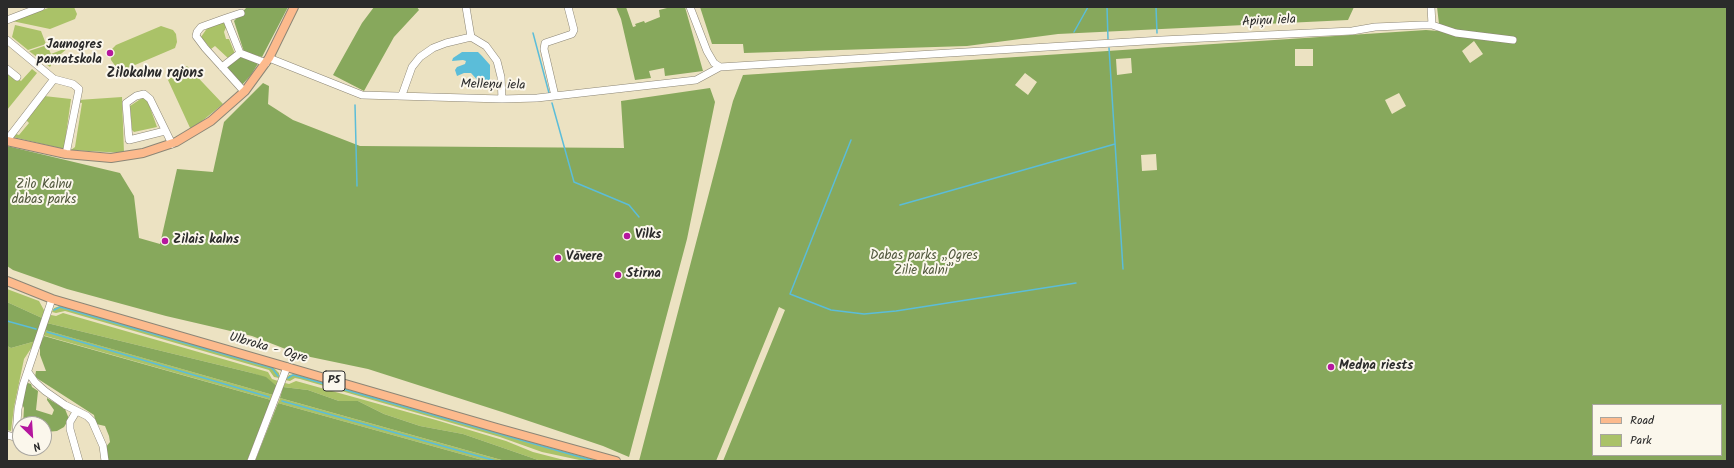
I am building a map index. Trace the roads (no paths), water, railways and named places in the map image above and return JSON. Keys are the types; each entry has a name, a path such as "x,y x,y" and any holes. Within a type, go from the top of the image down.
{"main road":[{"path":"7,140 66,154 96,158 125,157 172,144 190,135 211,121 245,91 267,60 294,7"},
{"name":"Ulbroka - Ogre","path":"7,281 52,299 616,461"}],"street":[{"path":"7,20 41,7"},
{"path":"466,7 471,37"},
{"path":"555,96 544,49 545,43 572,34 574,30 568,7"},
{"path":"690,7 706,51 714,63 720,67"},
{"path":"1431,7 1432,25 1456,33 1513,40"},
{"path":"241,13 201,27 196,36 222,67 245,91"},
{"path":"222,67 240,53 226,18"},
{"name":"Apiņu iela","path":"720,67 1352,31 1375,27 1432,25"},
{"path":"402,95 412,67 418,59 440,46 471,37 486,46 497,61 501,77 502,99"},
{"path":"7,40 54,79 74,84 79,89 66,154"},
{"name":"Melleņu iela","path":"240,53 267,60 356,93 502,99 555,96 696,80 707,76 720,67"},
{"path":"7,69 17,77"},
{"path":"7,140 54,79"},
{"path":"165,131 129,140 126,103 136,96 144,94 150,99 172,144"},
{"path":"7,435 14,437 16,434 20,398 52,299"},
{"path":"251,461 287,367"},
{"path":"28,372 35,382 45,391 76,412 87,416 92,421 103,446 105,461"},
{"path":"76,412 70,422 70,430 79,461"}],"water":[{"path":"462,52 478,52 482,56 490,65 490,81 480,83 471,73 464,73 457,76 455,70 457,67 465,64 466,61 452,61 453,58"}],"waterway":[{"path":"1074,32 1088,7"},
{"path":"1107,7 1108,39"},
{"path":"1156,7 1157,33"},
{"path":"533,33 549,93"},
{"path":"1109,48 1123,269"},
{"path":"552,103 574,182 629,205 639,217"},
{"path":"355,105 357,186"},
{"path":"851,140 790,294 831,310 864,314 896,311 1076,283"},
{"path":"900,205 1115,144"},
{"path":"54,310 60,307 272,368 278,376"},
{"path":"7,321 36,329"},
{"path":"47,332 269,397"},
{"path":"288,378 293,375 297,376 594,461"},
{"path":"282,401 496,461"}],"place":[{"name":"Jaunogres pamatskola","path":"110,53"},
{"name":"Vilks","path":"627,236"},
{"name":"Zilais kalns","path":"165,241"},
{"name":"Vāvere","path":"558,258"},
{"name":"Stirna","path":"618,275"},
{"name":"Medņa riests","path":"1331,367"}],"district":[{"name":"Zilokalnu rajons","path":"155,75"}],"park label":[{"name":"Zilo Kalnu dabas parks","path":"44,194"},
{"name":"Dabas parks „Ogres Zilie kalni”","path":"924,264"}]}
